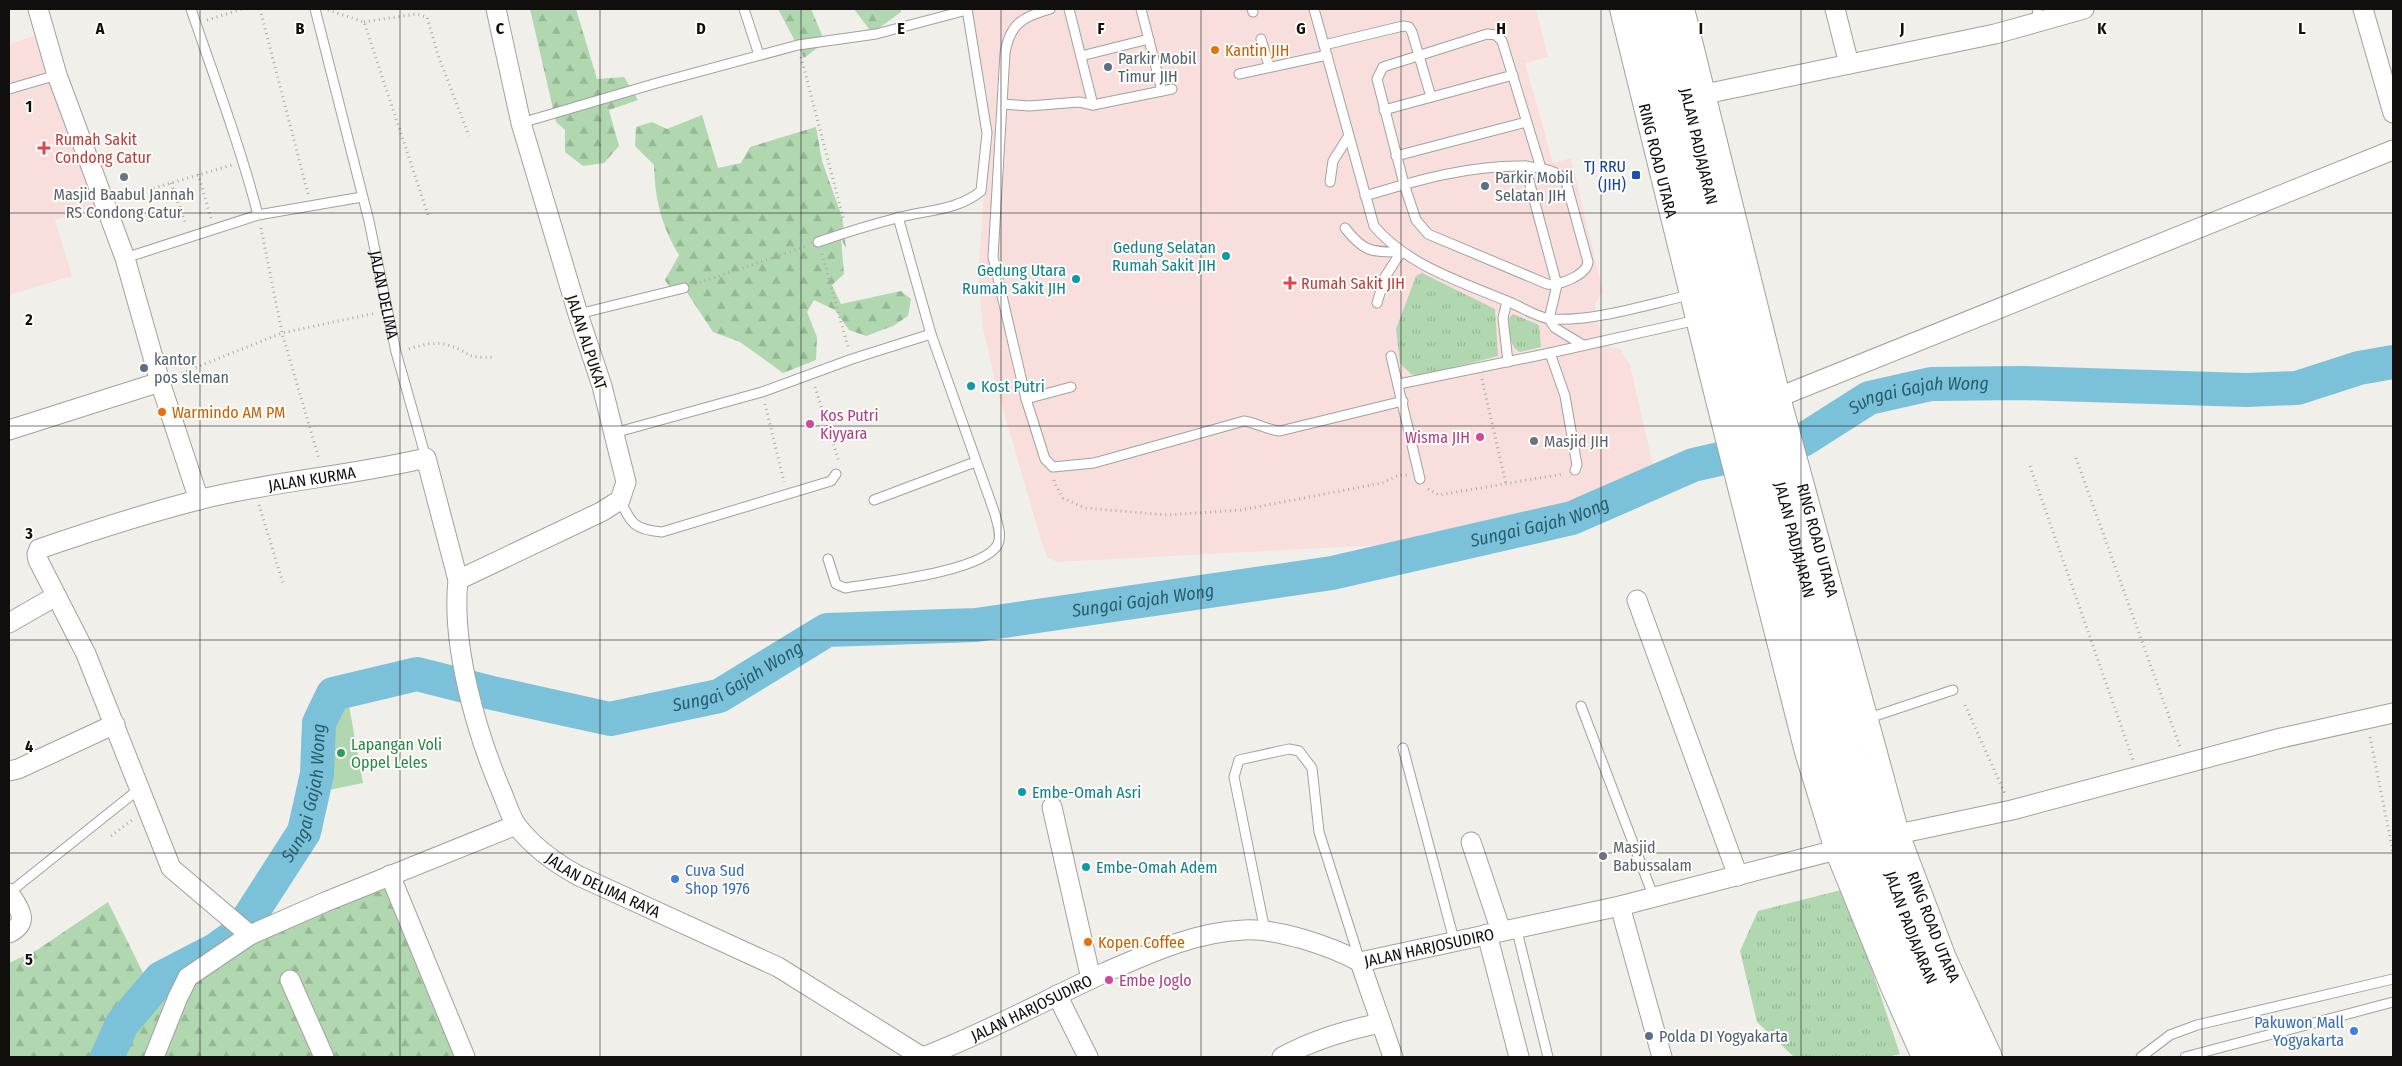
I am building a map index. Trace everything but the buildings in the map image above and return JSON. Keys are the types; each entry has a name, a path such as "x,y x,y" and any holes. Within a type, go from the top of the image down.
{"highway":[{"name":"JALAN PADJAJARAN","path":"1643,9 1676,102"},
{"name":"JALAN PADJAJARAN","path":"1667,9 1676,102 1733,395 1773,496 1872,820 1928,972 1968,1057"},
{"name":"JALAN PADJAJARAN","path":"1773,496 1818,721 1862,872 1902,974 1942,1057"}],"street":[{"path":"38,9 57,75 125,258 160,382 199,500"},
{"name":"JALAN ALPUKAT","path":"496,9 521,123 578,314 602,386 614,433 626,482 620,500"},
{"name":"RING ROAD UTARA","path":"1622,9 1676,102 1780,399 1773,496 1806,752 1836,850 1874,945 1923,1057"},
{"name":"RING ROAD UTARA","path":"1683,9 1676,102 1691,295 1697,320 1733,395 1866,719 1898,834 1945,958 1991,1057"},
{"path":"1835,9 1849,64"},
{"path":"1676,102 1995,34 2039,15 2084,9"},
{"path":"2363,9 2393,113"},
{"path":"1780,399 2393,150"},
{"path":"9,430 160,382"},
{"name":"JALAN KURMA","path":"56,596 38,560 36,554 38,549 93,530 199,500 324,477 376,470 426,458"},
{"name":"JALAN DELIMA","path":"426,458 458,580"},
{"path":"458,580 601,512 620,500"},
{"name":"JALAN DELIMA RAYA","path":"458,580 456,598 461,657 487,759 516,826 551,861 579,876 778,966 922,1057"},
{"path":"9,623 56,596 86,654 171,868 241,927"},
{"path":"1637,600 1738,876"},
{"path":"1898,834 2012,810 2282,738 2393,713"},
{"path":"9,771 18,770 114,724"},
{"path":"1052,807 1091,979"},
{"path":"154,1057 188,977 241,927 390,876 516,826"},
{"path":"1471,842 1501,930 1519,1057"},
{"name":"JALAN HARJOSUDIRO","path":"922,1057 1091,979 1182,941 1244,930 1265,931 1288,935 1345,953 1360,962 1454,940 1654,898 1836,850"},
{"path":"390,876 465,1057"},
{"path":"9,893 18,907 22,919 19,926 9,933"},
{"path":"1620,906 1662,1057"},
{"path":"1360,962 1393,1057"},
{"path":"290,980 324,1057"},
{"path":"1057,995 1088,1057"},
{"path":"1282,1057 1304,1045 1381,1022"}],"lane":[{"path":"190,9 227,118 244,161 258,215"},
{"name":"JALAN DELIMA","path":"315,9 369,221 396,352 426,458"},
{"path":"744,9 760,55"},
{"path":"521,123 798,45 876,34 967,9 987,133 981,191 972,198 957,205 898,218 818,242"},
{"path":"1050,9 1036,13 1015,25 1008,34 1005,53 993,257 1026,399 1045,458 1053,468 1094,463 1244,421 1256,422 1270,430 1280,432 1403,401"},
{"path":"1069,9 1093,105"},
{"path":"1141,9 1162,91"},
{"path":"1314,9 1374,226 1386,241 1423,264 1550,319 1576,319 1691,295"},
{"path":"1324,45 1403,26 1409,28 1412,32 1431,97"},
{"path":"1365,196 1404,184 1466,169 1525,166 1541,168 1561,176 1566,182 1588,262 1585,269 1557,285 1547,284 1428,234 1416,220 1404,184 1384,110 1377,79 1378,72 1383,67 1487,34 1496,35 1502,42 1541,168"},
{"path":"1081,56 1149,39"},
{"path":"1261,39 1269,66"},
{"path":"1239,74 1327,55"},
{"path":"9,89 57,75"},
{"path":"1384,110 1513,75"},
{"path":"1003,104 1029,106 1079,102 1093,105 1172,89"},
{"path":"1396,156 1526,122"},
{"path":"1330,182 1333,162 1348,137"},
{"path":"1525,166 1557,285 1550,319 1555,328 1583,345"},
{"path":"125,258 258,215 310,204 362,197"},
{"path":"828,559 836,584 845,588 924,576 988,555 997,545 999,531 932,334 898,218"},
{"path":"1344,228 1359,246 1371,252 1401,252"},
{"path":"1377,303 1385,277 1401,252"},
{"path":"578,314 684,288"},
{"path":"1507,301 1503,318 1508,362"},
{"path":"1399,384 1697,320"},
{"path":"614,433 762,392 852,359 932,334"},
{"path":"1550,353 1564,396 1576,465 1575,470"},
{"path":"1391,356 1420,479"},
{"path":"1026,399 1071,387"},
{"path":"874,500 975,462"},
{"path":"620,500 631,523 646,531 662,532 831,481 836,474"},
{"path":"1866,719 1953,690"},
{"path":"1581,706 1654,898"},
{"path":"1403,748 1454,940"},
{"path":"1265,931 1234,777 1239,760 1290,749 1299,751 1312,768 1319,832 1360,962"},
{"path":"9,893 139,788"},
{"path":"1501,930 1548,1057"},
{"path":"2141,1057 2170,1035 2197,1025 2393,979"},
{"path":"2185,1057 2393,1002"}],"path":[{"path":"196,23 242,9"},
{"path":"260,9 310,204"},
{"path":"323,9 364,22 416,14 427,17 438,55 469,136"},
{"path":"364,22 428,218"},
{"path":"798,45 847,232"},
{"path":"105,203 244,161"},
{"path":"198,174 214,230"},
{"path":"171,183 190,238"},
{"path":"258,215 282,333 324,477"},
{"path":"684,288 818,242 852,359"},
{"path":"160,382 282,333 388,311"},
{"path":"396,352 427,344 448,345 474,359 493,357"},
{"path":"1480,368 1506,484"},
{"path":"811,375 839,455 839,468 836,474"},
{"path":"762,392 788,495"},
{"path":"2076,458 2186,764"},
{"path":"2030,466 2139,777"},
{"path":"1053,468 1054,484 1063,498 1085,508 1167,515 1241,510 1382,483 1399,476 1409,475 1420,479 1428,489 1439,495 1570,473 1575,470"},
{"path":"254,490 283,584"},
{"path":"1965,705 2012,810"},
{"path":"2366,720 2393,852"},
{"path":"110,836 147,810"}],"shaded area":[{"name":"Rumah Sakit JIH","path":"971,9 1536,9 1548,57 1525,63 1553,163 1571,158 1603,292 1595,303 1596,315 1603,340 1611,347 1620,349 1630,365 1657,482 1553,536 1057,562 1048,558 1044,550 995,382 983,328 978,275 988,138 988,101"},
{"name":"Rumah Sakit Condong Catur","path":"43,33 97,206 55,220 72,276 9,295 9,44"}],"green space":[{"path":"530,9 576,9 597,79 624,77 638,100 609,110 619,146 604,163 583,166 565,152 565,130 556,122"},
{"path":"778,9 811,9 825,42 804,58"},
{"path":"854,9 901,9 901,12 872,33"},
{"path":"702,115 718,168 741,163 750,147 816,127 822,161 842,217 846,248 841,239 844,274 832,285 841,304 901,291 911,299 908,316 893,326 866,336 849,330 835,310 814,300 807,312 817,337 816,360 783,373 740,342 713,332 684,288 674,294 665,280 679,255 660,212 654,165 635,146 636,127 652,122 667,129"},
{"path":"1422,273 1495,309 1498,356 1420,376 1411,374 1400,363 1396,329 1416,276"},
{"path":"1513,314 1539,325 1541,347 1520,352 1513,346 1509,318"},
{"name":"Lapangan Voli Oppel Leles","path":"348,700 363,783 324,791 324,724 334,702"},
{"path":"387,881 458,1057 9,1057 9,963 37,950 108,902 149,985 161,978 156,990 249,940"},
{"path":"1845,889 1900,1054 1886,1057 1794,1057 1757,1022 1740,951 1758,911"}],"waterway":[{"name":"Sungai Gajah Wong","path":"107,1057 122,1024 161,978 215,950 239,933 304,832 317,774 319,723 333,694 417,674 610,719 719,696 827,630 976,625 1332,573 1572,518 1693,465 1803,440 1869,398 1931,384 2022,383 2246,390 2297,388 2359,368 2393,362"}],"place":[{"name":"Kantin JIH","path":"1215,50"},
{"name":"Parkir Mobil Timur JIH","path":"1108,67"},
{"name":"Rumah Sakit Condong Catur","path":"44,148"},
{"name":"TJ RRU (JIH)","path":"1636,175"},
{"name":"Masjid Baabul Jannah RS Condong Catur","path":"124,177"},
{"name":"Parkir Mobil Selatan JIH","path":"1485,186"},
{"name":"Gedung Selatan Rumah Sakit JIH","path":"1226,256"},
{"name":"Gedung Utara Rumah Sakit JIH","path":"1076,279"},
{"name":"Rumah Sakit JIH","path":"1290,283"},
{"name":"kantor pos sleman","path":"144,368"},
{"name":"Kost Putri","path":"971,386"},
{"name":"Warmindo AM PM","path":"162,412"},
{"name":"Kos Putri Kiyyara","path":"810,424"},
{"name":"Wisma JIH","path":"1480,437"},
{"name":"Masjid JIH","path":"1534,441"},
{"name":"Lapangan Voli Oppel Leles","path":"341,753"},
{"name":"Embe-Omah Asri","path":"1022,792"},
{"name":"Masjid Babussalam","path":"1603,856"},
{"name":"Embe-Omah Adem","path":"1086,867"},
{"name":"Cuva Sud Shop 1976","path":"675,879"},
{"name":"Kopen Coffee","path":"1088,942"},
{"name":"Embe Joglo","path":"1109,980"},
{"name":"Pakuwon Mall Yogyakarta","path":"2354,1031"},
{"name":"Polda DI Yogyakarta","path":"1649,1036"}]}
